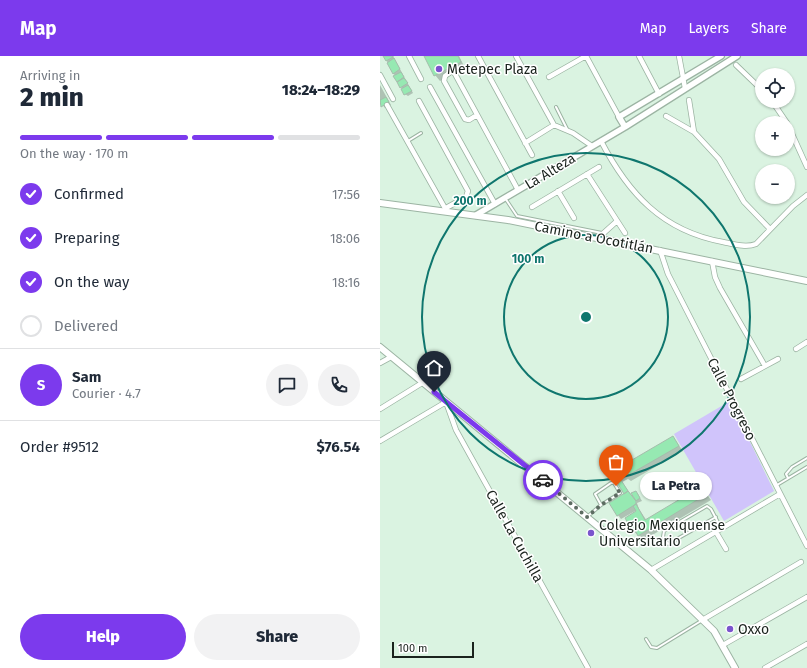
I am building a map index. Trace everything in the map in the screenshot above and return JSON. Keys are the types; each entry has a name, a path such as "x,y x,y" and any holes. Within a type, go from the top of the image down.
{"main road":[{"name":"Camino a Ocotitlán","path":"380,203 446,210 476,215 660,250 807,281"},
{"path":"380,348 651,570 704,620 723,645 734,668"}],"street":[{"path":"409,56 421,79"},
{"path":"478,56 532,155"},
{"path":"516,56 554,125 567,130 592,146"},
{"path":"548,77 586,56 625,127"},
{"path":"639,56 658,94"},
{"path":"679,56 685,88"},
{"path":"619,117 721,56"},
{"name":"La Alteza","path":"476,215 625,127 729,58 737,56"},
{"path":"736,65 755,83"},
{"path":"478,115 469,120 465,119 444,81 444,77 454,72 478,115 518,190"},
{"path":"380,75 393,99"},
{"path":"430,87 494,204"},
{"path":"689,100 694,132"},
{"path":"387,105 446,210 466,197 468,191 419,101"},
{"path":"666,116 694,132 719,159 744,202 770,229"},
{"path":"525,143 554,125"},
{"path":"601,141 627,184 648,206 666,220 687,231 716,240 750,246 758,242 796,204 807,196"},
{"path":"795,141 807,166"},
{"path":"532,207 599,167"},
{"path":"588,174 625,233"},
{"path":"558,192 574,218"},
{"path":"597,239 617,221"},
{"name":"Calle Progreso","path":"660,250 668,274 807,546"},
{"path":"712,261 715,277 720,288 765,366"},
{"path":"796,349 807,342"},
{"path":"380,363 391,357"},
{"path":"741,379 778,359"},
{"path":"380,409 422,383"},
{"path":"380,441 446,402"},
{"name":"Calle La Cuchilla","path":"446,402 456,430 588,668"},
{"path":"651,570 780,494"},
{"path":"716,532 726,549"},
{"path":"704,620 801,562"},
{"path":"723,645 807,597"},
{"path":"765,668 807,644"}],"lane":[{"path":"556,107 567,130"},
{"path":"408,141 421,133"},
{"path":"505,198 517,216 603,234"},
{"path":"788,478 786,474 792,467 807,458"},
{"path":"776,485 807,467"},
{"path":"587,517 601,505 620,493 614,483 611,483 595,494 601,505"},
{"path":"716,517 668,544 663,537 664,531 705,507 710,507 716,517 722,528"},
{"path":"646,639 652,647 656,648 704,620"}],"shaded area":[{"path":"730,401 774,491 724,521 674,434"}],"building":[{"path":"383,56 393,56 393,57 386,61"},
{"name":"Metepec Plaza","path":"424,56 458,56 461,62 434,76"},
{"path":"394,58 400,69 393,74 387,63"},
{"path":"401,72 404,77 397,82 393,76"},
{"path":"404,78 408,83 400,88 397,82"},
{"path":"408,85 412,91 404,95 401,89"},
{"path":"386,97 389,102 381,107 380,100"},
{"path":"673,436 679,446 625,477 620,467"},
{"path":"623,474 625,477 621,480 628,491 624,494 615,479"},
{"path":"702,486 707,494 638,536 635,530 633,532 625,518 636,511 633,506 636,504 645,520"},
{"path":"628,491 636,501 636,504 617,516 609,503"},
{"path":"636,491 640,498 636,501 631,493"}],"way so far":[{"path":"543,480 587,517 601,505 620,493 616,486"}],"place":[{"name":"Metepec Plaza","path":"439,69"},
{"name":"La Petra","path":"616,486"},
{"name":"Colegio Mexiquense Universitario","path":"591,533"},
{"name":"Oxxo","path":"730,629"}],"route":[{"path":"434,392 543,480"}]}
